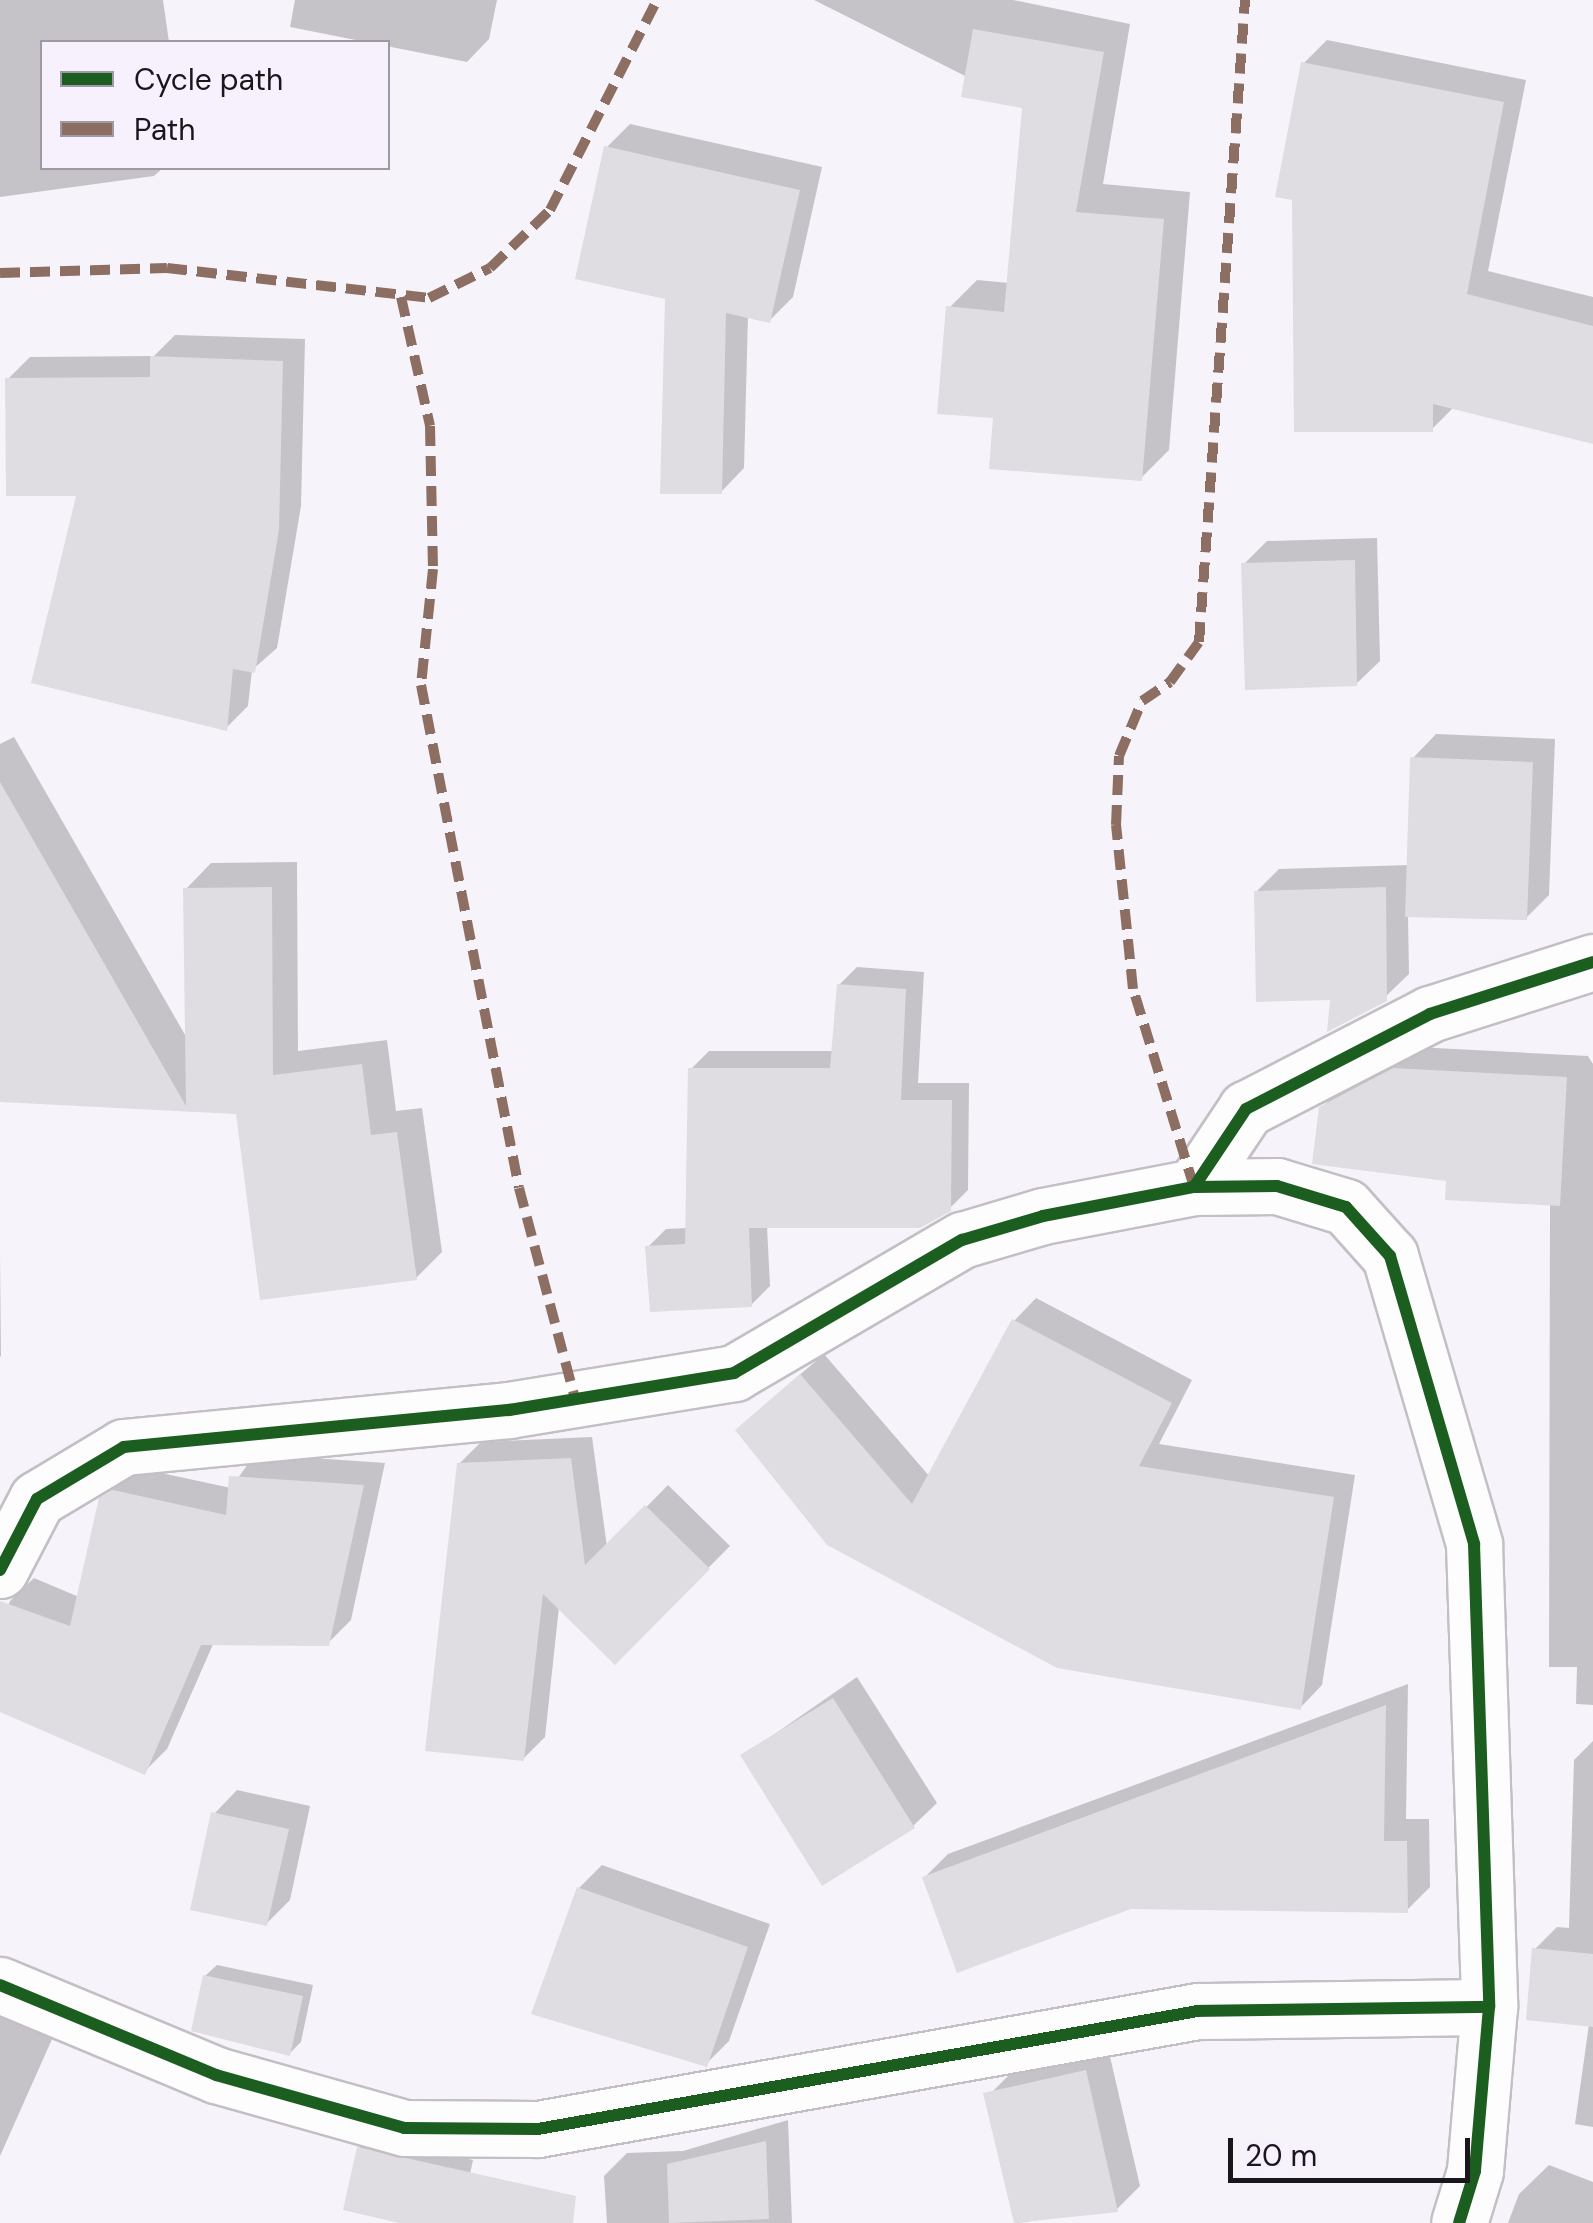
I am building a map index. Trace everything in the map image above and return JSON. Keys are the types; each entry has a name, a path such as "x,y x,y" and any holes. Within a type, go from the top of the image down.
{"street":[{"path":"1194,1187 1246,1109 1430,1014 1593,962"},
{"path":"0,1570 36,1499 124,1446 508,1410 719,1377 994,1227 1194,1187 1277,1186 1346,1208 1390,1256 1474,1544 1489,2007 1475,2171 1459,2223"},
{"path":"0,1985 216,2076 404,2128 538,2129 1198,2011 1489,2007"}],"building":[{"path":"973,29 1104,52 1076,212 1164,219 1142,481 989,469 993,418 937,414 946,306 1004,312 1022,108 961,97"},
{"path":"1301,62 1504,102 1467,294 1593,326 1593,444 1433,404 1433,432 1294,432 1292,200 1275,197"},
{"path":"604,146 800,190 770,323 726,313 722,494 660,494 665,299 575,279"},
{"path":"150,356 283,361 279,530 255,673 233,669 227,731 31,683 76,496 6,496 5,378 150,377"},
{"path":"1355,560 1357,686 1245,690 1241,563"},
{"path":"1410,757 1533,762 1527,920 1405,917"},
{"path":"0,782 186,1106 183,888 272,887 273,1075 362,1064 371,1135 397,1132 417,1280 260,1300 236,1114 0,1102"},
{"path":"1386,887 1387,1001 1327,1032 1330,1000 1256,1002 1254,891"},
{"path":"837,984 906,989 901,1100 952,1100 951,1211 920,1228 749,1228 752,1307 650,1312 645,1246 685,1244 688,1068 830,1068"},
{"path":"1393,1068 1567,1077 1560,1206 1445,1200 1446,1181 1312,1164 1319,1107"},
{"path":"1012,1319 1172,1403 1139,1466 1334,1497 1301,1710 1057,1668 827,1545 735,1430 800,1374 912,1504"},
{"path":"571,1458 585,1565 645,1505 710,1569 615,1665 543,1594 524,1761 425,1751 457,1463"},
{"path":"229,1476 364,1485 329,1646 201,1645 145,1775 0,1712 0,1601 70,1626 99,1498 113,1490 226,1515"},
{"path":"833,1698 915,1828 822,1886 740,1755"},
{"path":"1386,1705 1384,1841 1407,1841 1408,1913 1131,1909 957,1973 922,1877"},
{"path":"211,1812 289,1829 267,1926 190,1910"},
{"path":"577,1887 748,1947 707,2067 531,2014"},
{"path":"1532,1948 1593,1954 1593,2027 1526,2020"},
{"path":"203,1975 303,1996 290,2056 191,2031"},
{"path":"1086,2070 1118,2212 1014,2223 983,2093"},
{"path":"766,2141 769,2219 669,2223 667,2164"},
{"path":"357,2147 576,2196 573,2223 399,2223 343,2210"}],"marked path":[{"path":"0,273 167,268 429,298 490,268 550,210 657,0"},
{"path":"1194,1187 1133,989 1116,825 1119,756 1142,701 1170,682 1199,642 1245,0"},
{"path":"401,297 430,426 433,569 421,685 519,1188 576,1402"}],"cycle path":[{"path":"1194,1187 1246,1109 1430,1014 1593,962"},
{"path":"0,1570 37,1499 124,1447 509,1410 734,1373 962,1240 1043,1216 1194,1187 1277,1186 1346,1207 1390,1256 1474,1544 1489,2007 1475,2171 1459,2223"},
{"path":"0,1985 216,2075 404,2128 538,2129 1198,2011 1489,2007"}]}
